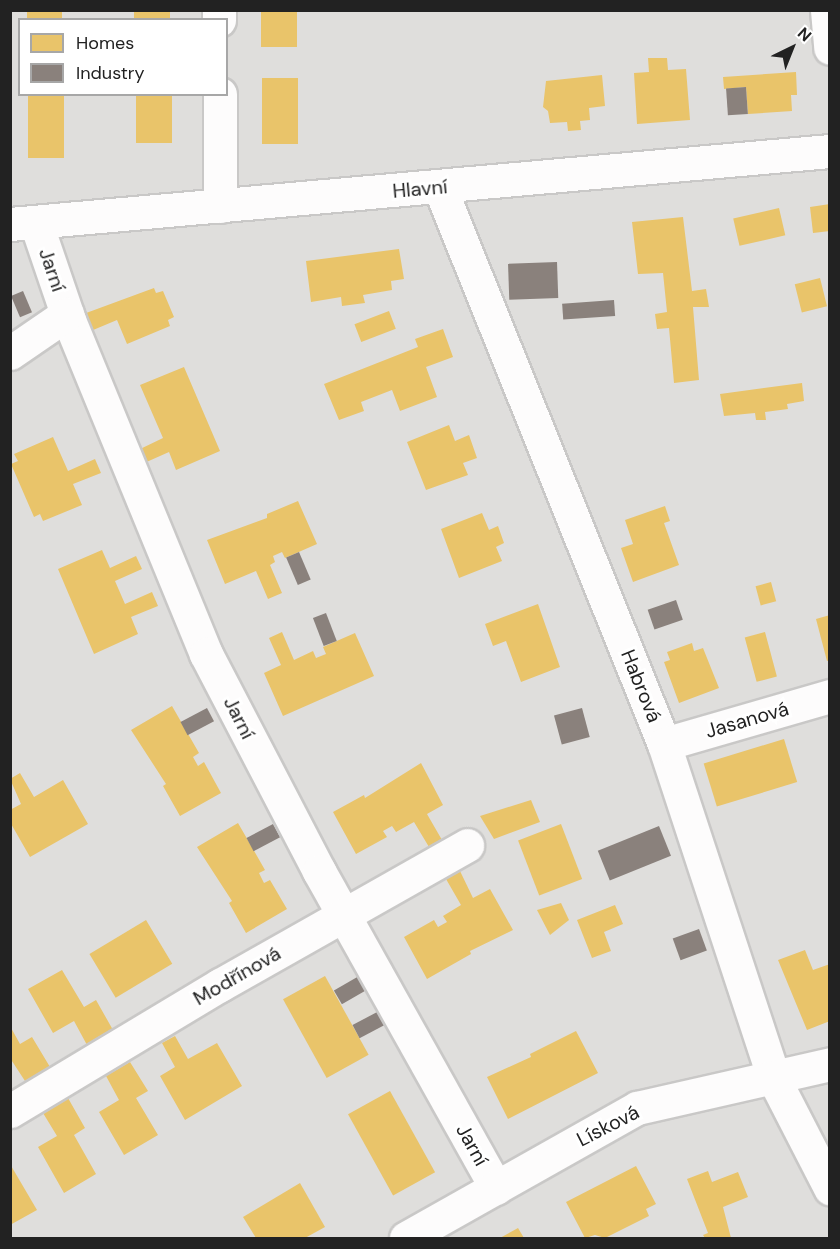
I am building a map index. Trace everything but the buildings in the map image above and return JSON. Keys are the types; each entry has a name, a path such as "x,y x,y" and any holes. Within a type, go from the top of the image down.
{"street":[{"path":"827,10 830,48"},
{"path":"220,96 220,206"},
{"name":"Hlavní","path":"23,224 830,151"},
{"name":"Habrová","path":"440,188 664,744 774,1079 830,1188"},
{"name":"Jarní","path":"23,224 67,314 206,654 343,915 496,1188"},
{"path":"10,353 67,314"},
{"name":"Jasanová","path":"664,744 830,696"},
{"name":"Modřínová","path":"10,1112 343,915 467,845"},
{"name":"Lísková","path":"406,1239 637,1108 774,1079 830,1064"}],"shaded area":[{"path":"11,11 829,11 829,1238 11,1238"}]}
